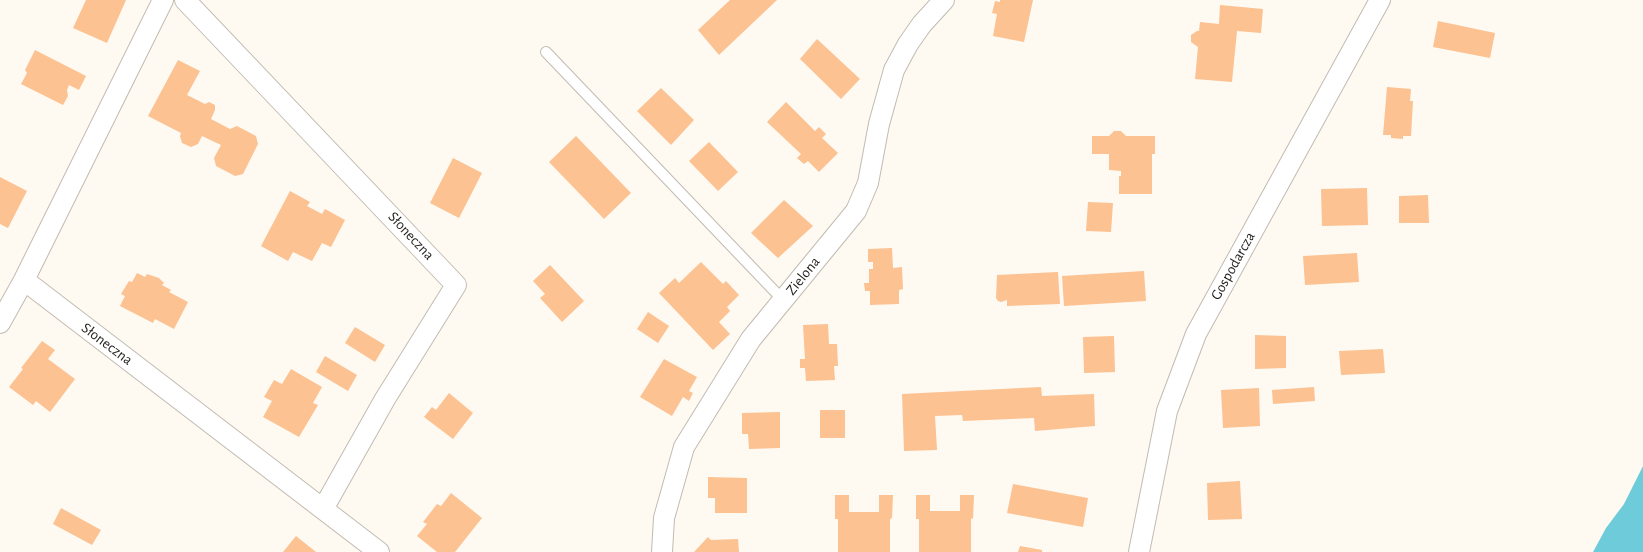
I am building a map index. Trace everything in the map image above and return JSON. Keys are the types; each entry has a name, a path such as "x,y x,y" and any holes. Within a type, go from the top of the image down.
{"street":[{"path":"0,323 24,280 163,0"},
{"name":"Słoneczna","path":"185,0 456,285 385,399 323,509"},
{"name":"Zielona","path":"662,552 664,518 684,447 751,339 856,211 868,183 882,111 894,70 908,44 944,0"},
{"name":"Gospodarcza","path":"1139,552 1167,411 1196,334 1380,0"},
{"name":"Słoneczna","path":"24,280 379,552"}],"lane":[{"path":"546,52 783,300"}],"water":[{"path":"1643,466 1643,552 1593,552 1606,528 1624,504"}],"building":[{"path":"86,0 126,0 107,43 73,28"},
{"path":"730,0 777,0 719,55 698,30"},
{"path":"1000,0 1033,0 1024,42 993,36 997,14 992,13 995,1 1000,2"},
{"path":"1220,5 1263,9 1261,33 1237,31 1232,82 1195,79 1198,47 1191,42 1191,35 1199,31 1200,22 1219,24"},
{"path":"1438,21 1495,33 1490,58 1433,47"},
{"path":"817,39 860,79 841,99 800,59"},
{"path":"35,50 86,76 79,90 69,85 67,90 68,96 63,105 21,84 27,73 25,70"},
{"path":"178,60 200,71 187,95 205,104 209,102 215,105 215,110 211,119 230,129 237,126 256,136 258,144 243,174 235,176 216,166 214,158 221,145 202,136 198,144 191,147 182,143 180,136 181,133 148,116"},
{"path":"1387,87 1411,89 1410,101 1413,101 1411,136 1403,136 1403,139 1391,138 1391,135 1383,135"},
{"path":"661,88 694,120 671,145 637,111"},
{"path":"786,102 815,131 819,127 826,134 822,138 838,153 819,172 808,161 804,164 797,158 801,154 767,122"},
{"path":"1114,131 1121,131 1126,136 1155,136 1155,154 1152,154 1152,194 1119,194 1119,176 1121,176 1121,171 1109,170 1109,154 1092,154 1092,136 1109,136"},
{"path":"576,136 631,193 604,219 549,162"},
{"path":"709,142 738,172 718,191 689,161"},
{"path":"453,158 482,173 459,218 430,203"},
{"path":"0,177 27,191 8,228 0,224"},
{"path":"1367,188 1368,225 1322,226 1321,189"},
{"path":"290,191 310,202 307,206 322,214 325,209 345,220 331,247 322,243 312,261 293,252 288,261 261,246"},
{"path":"1428,195 1429,223 1399,223 1399,196"},
{"path":"784,200 813,226 778,258 751,233"},
{"path":"1088,202 1113,203 1111,232 1086,231"},
{"path":"892,248 893,268 902,267 903,289 899,290 899,304 870,305 870,291 865,291 864,283 869,283 869,269 873,269 873,262 868,262 868,249"},
{"path":"1357,253 1359,282 1305,285 1303,256"},
{"path":"701,262 723,284 726,281 739,295 727,307 730,311 719,322 730,334 713,350 659,293 675,278 679,283"},
{"path":"550,265 584,301 562,322 540,298 545,294 533,281"},
{"path":"1144,271 1146,301 1064,306 1062,276"},
{"path":"1058,272 1060,304 1007,306 1007,300 1001,302 996,298 997,275"},
{"path":"137,273 145,277 147,274 159,278 164,283 162,285 171,290 169,292 188,302 174,329 155,319 153,323 120,306 125,296 121,294 129,281 132,282"},
{"path":"648,312 669,326 658,343 637,329"},
{"path":"828,324 829,344 837,344 838,366 834,366 835,380 806,381 805,368 800,368 800,359 805,359 803,325"},
{"path":"355,327 385,345 375,362 345,343"},
{"path":"1255,335 1286,336 1286,368 1255,369"},
{"path":"1114,336 1115,372 1084,373 1083,337"},
{"path":"42,341 55,350 48,359 75,379 50,412 36,401 33,405 9,387 23,369 21,368"},
{"path":"1383,349 1385,373 1341,375 1339,351"},
{"path":"325,356 357,375 348,391 316,372"},
{"path":"664,359 697,377 689,391 693,393 689,401 683,397 672,416 640,397"},
{"path":"291,369 322,387 313,403 318,405 299,437 263,417 272,401 264,397 274,380 282,384"},
{"path":"1041,387 1042,396 1094,394 1095,426 1035,431 1034,418 963,421 962,415 935,416 937,450 904,451 902,394"},
{"path":"1314,387 1315,401 1273,404 1272,390"},
{"path":"1259,388 1260,426 1223,428 1221,390"},
{"path":"449,393 473,413 453,439 424,417 432,407 436,410"},
{"path":"820,410 845,410 845,438 820,438"},
{"path":"780,412 780,448 749,449 748,434 742,434 742,413"},
{"path":"708,477 747,478 747,513 715,513 715,498 708,498"},
{"path":"1240,481 1242,519 1208,520 1207,483"},
{"path":"1013,484 1088,498 1083,527 1007,513"},
{"path":"451,493 482,518 455,552 437,552 417,536 427,524 423,522 437,504 441,506"},
{"path":"835,495 849,495 849,512 879,512 879,495 893,495 892,518 890,519 890,552 838,552 838,519 835,519"},
{"path":"916,495 930,495 930,511 960,511 960,495 974,495 973,519 971,518 971,552 919,552 919,519 916,519"},
{"path":"61,508 101,530 92,545 53,524"},
{"path":"296,536 316,552 283,552"},
{"path":"708,537 711,540 738,539 739,552 694,552"},
{"path":"1020,546 1042,550 1042,552 1018,552"}]}
